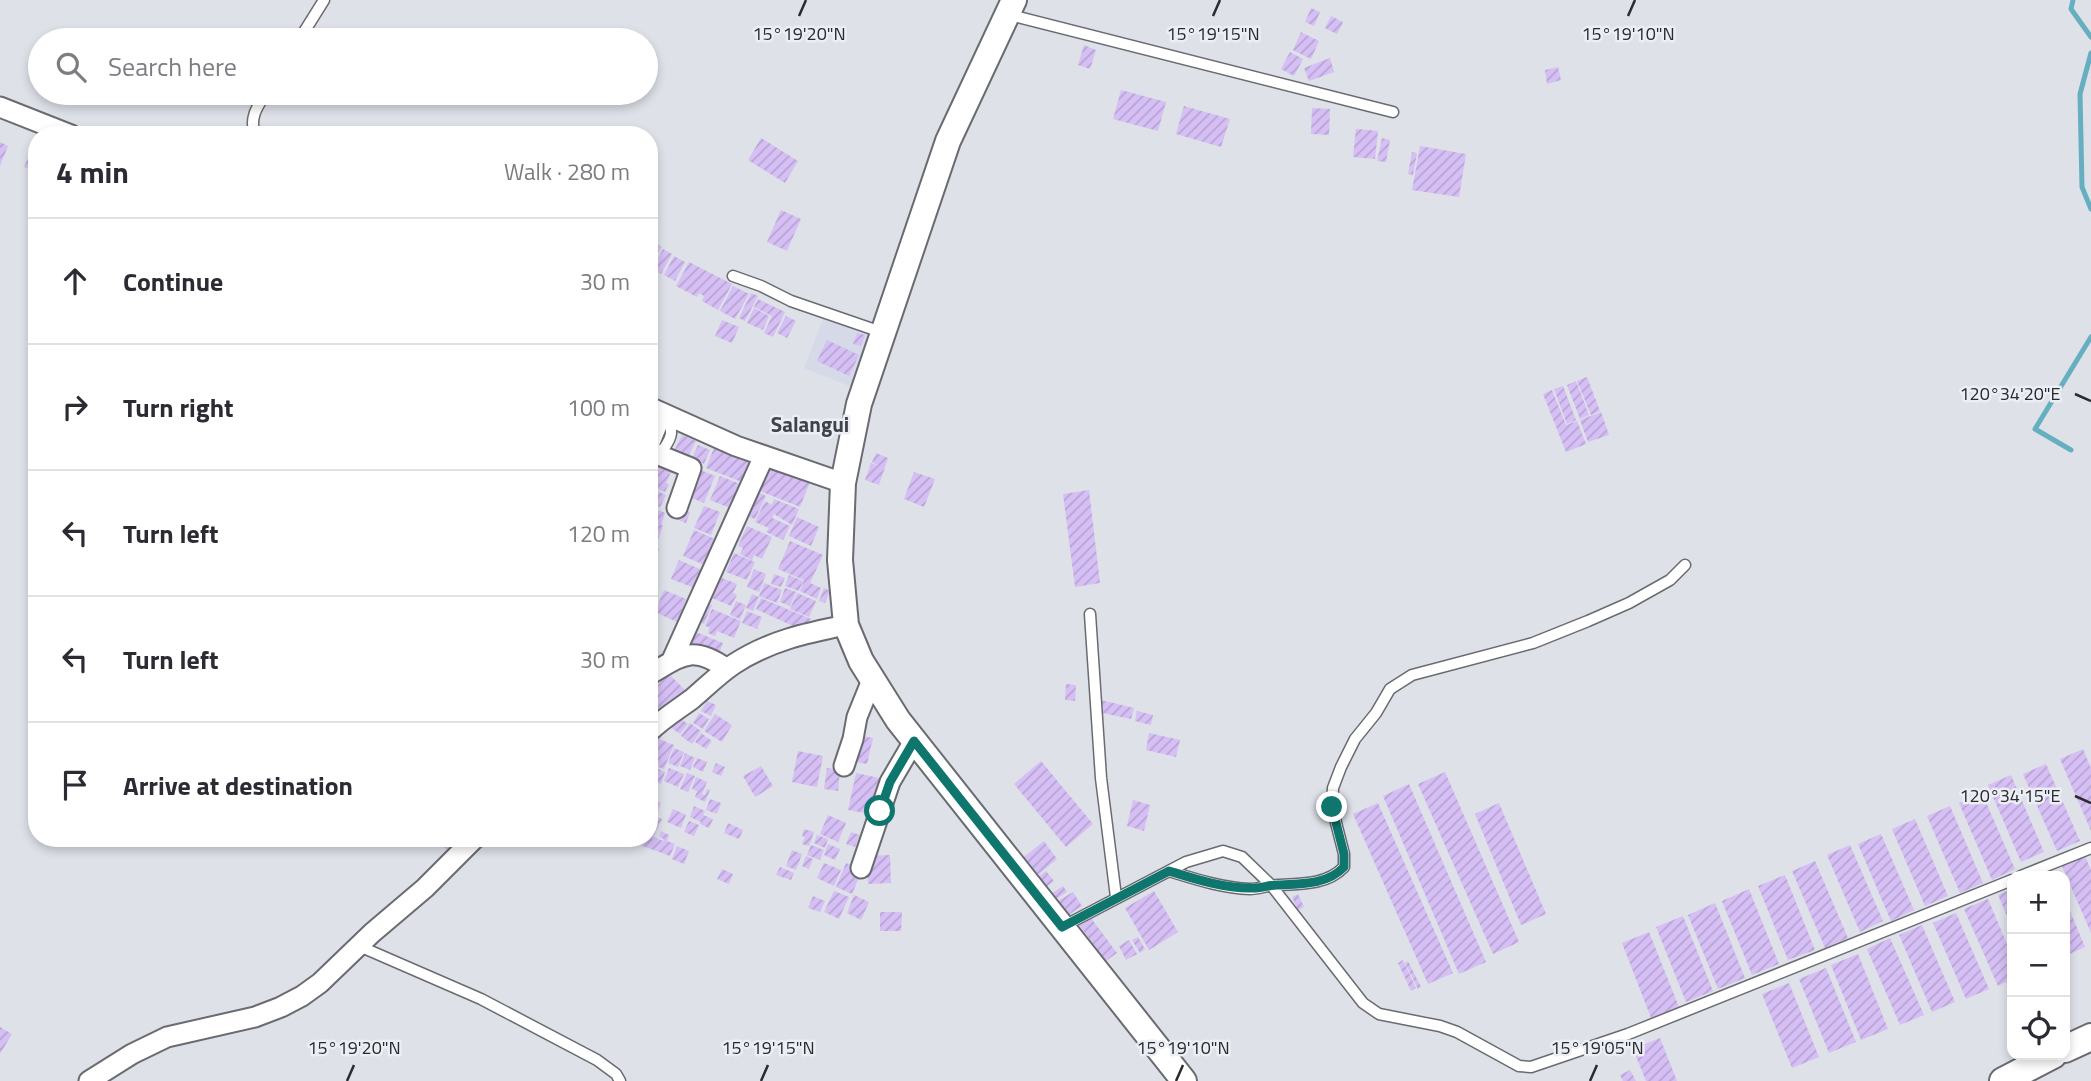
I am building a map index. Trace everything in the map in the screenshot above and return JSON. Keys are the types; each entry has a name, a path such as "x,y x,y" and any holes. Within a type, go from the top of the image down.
{"main road":[{"path":"2070,1047 2091,1037"},
{"path":"2003,1081 2043,1060"}],"street":[{"path":"1010,7 948,141 859,404 843,483 839,560 846,625 872,680 914,741 1184,1081"},
{"path":"0,107 48,126"},
{"path":"658,412 736,446 843,483"},
{"path":"658,452 691,468 677,508"},
{"path":"672,660 764,456"},
{"path":"658,722 680,708 727,669 758,649 795,635 846,625"},
{"path":"658,669 672,660 691,654 712,659 727,669"},
{"path":"844,766 857,718 872,680"},
{"path":"861,868 890,782 914,741"},
{"path":"89,1081 132,1054 167,1037 255,1017 292,1002 320,983 466,847"}],"lane":[{"path":"306,28 324,0"},
{"path":"1010,7 1392,112"},
{"path":"252,126 254,113 259,105"},
{"path":"733,276 791,301 884,333"},
{"path":"1169,871 1207,883 1251,889 1271,885 1310,884 1337,874 1344,867 1344,854 1332,807 1333,788 1355,740 1390,689 1412,675 1533,643 1588,621 1629,603 1670,580 1685,565"},
{"path":"1090,614 1101,778 1116,897"},
{"path":"2034,871 2091,848"},
{"path":"1062,927 1186,862 1223,851 1242,857 1271,885 1363,1003 1379,1014 1457,1032 1519,1066 1531,1067 1628,1034 2007,882"},
{"path":"359,946 481,999 597,1060 616,1074 620,1081"}],"shaded area":[{"path":"824,317 872,336 852,387 804,368"}],"building":[{"path":"1311,8 1320,12 1314,26 1305,22"},
{"path":"1331,16 1343,22 1337,34 1325,28"},
{"path":"1301,32 1319,41 1311,59 1293,50"},
{"path":"1084,45 1096,50 1090,69 1078,65"},
{"path":"1290,52 1303,59 1294,76 1281,69"},
{"path":"1330,58 1334,72 1309,81 1304,68"},
{"path":"1558,67 1561,80 1547,84 1545,70"},
{"path":"1121,90 1166,102 1158,131 1113,119"},
{"path":"1184,106 1230,119 1221,147 1176,134"},
{"path":"1312,108 1330,109 1329,135 1311,134"},
{"path":"1356,129 1378,131 1375,159 1353,157"},
{"path":"761,138 798,161 785,183 748,160"},
{"path":"1382,138 1390,140 1386,162 1377,161"},
{"path":"0,142 8,146 0,166"},
{"path":"1420,146 1466,154 1459,197 1412,190"},
{"path":"1412,152 1417,153 1413,175 1408,174"},
{"path":"781,210 801,219 787,251 767,242"},
{"path":"663,249 672,254 661,274 658,272 658,258"},
{"path":"674,256 685,262 675,281 664,275"},
{"path":"689,262 732,284 718,310 702,301 704,296 699,293 697,297 676,286"},
{"path":"733,286 749,294 735,319 720,311"},
{"path":"751,293 758,296 745,321 739,318"},
{"path":"758,299 785,312 773,337 764,333 772,316 754,307"},
{"path":"754,308 769,316 763,330 747,323"},
{"path":"786,316 796,321 787,338 777,333"},
{"path":"722,320 739,327 732,343 715,336"},
{"path":"857,333 865,335 861,346 853,344"},
{"path":"827,340 859,355 849,376 817,361"},
{"path":"1587,377 1600,411 1591,415 1577,381"},
{"path":"1576,381 1589,415 1580,419 1567,385"},
{"path":"1563,386 1576,420 1567,424 1554,389"},
{"path":"1552,390 1566,425 1577,421 1586,444 1566,452 1543,394"},
{"path":"1601,412 1609,435 1588,442 1580,420"},
{"path":"682,435 696,441 687,459 673,453"},
{"path":"716,443 751,457 747,467 753,469 747,484 706,468"},
{"path":"698,445 710,450 704,464 692,458"},
{"path":"876,453 888,458 879,485 865,480 871,463 879,466 872,462"},
{"path":"658,457 675,463 665,492 658,489"},
{"path":"766,464 810,482 800,507 755,489"},
{"path":"698,469 715,476 704,503 687,496"},
{"path":"914,472 935,479 924,507 904,499"},
{"path":"720,476 745,486 735,510 710,500"},
{"path":"754,490 766,496 755,519 743,514"},
{"path":"1089,490 1100,583 1075,587 1063,494"},
{"path":"658,492 666,495 658,506"},
{"path":"774,499 799,509 792,525 774,514 772,518 790,526 783,540 766,532 769,528 755,522 765,501 772,505"},
{"path":"704,506 720,512 711,535 694,528"},
{"path":"681,508 690,512 686,523 676,519"},
{"path":"658,510 665,513 661,525 663,526 658,540"},
{"path":"797,517 819,527 811,546 789,536"},
{"path":"747,526 772,537 762,559 754,555 752,560 740,554 743,548 738,546"},
{"path":"694,530 717,540 707,566 683,556"},
{"path":"790,541 823,555 810,583 821,588 817,599 800,591 804,580 778,569"},
{"path":"734,553 755,562 747,580 726,572"},
{"path":"679,560 704,571 697,589 671,579"},
{"path":"754,569 766,574 759,592 747,587"},
{"path":"774,574 785,578 781,587 771,584"},
{"path":"789,575 803,581 799,591 785,586"},
{"path":"722,578 737,584 733,593 737,595 731,606 712,598"},
{"path":"764,583 782,590 777,603 759,596"},
{"path":"785,588 796,592 790,606 780,602"},
{"path":"824,588 830,591 825,603 819,601"},
{"path":"664,590 686,599 677,622 658,613 658,605"},
{"path":"797,593 816,601 809,617 790,609"},
{"path":"752,594 759,597 753,611 746,608"},
{"path":"761,598 811,619 806,632 756,609"},
{"path":"736,601 746,605 740,619 730,615"},
{"path":"704,602 712,605 704,624 696,620"},
{"path":"712,609 741,621 734,638 717,631 715,636 708,633 710,625 705,626"},
{"path":"747,611 762,617 757,629 742,623"},
{"path":"691,630 723,643 717,659 685,645"},
{"path":"669,674 686,691 662,716 658,712 658,685"},
{"path":"1066,684 1076,685 1075,701 1065,700"},
{"path":"1101,700 1134,708 1131,719 1098,712"},
{"path":"707,701 716,705 711,716 701,711"},
{"path":"1137,711 1153,715 1151,725 1135,721"},
{"path":"699,713 709,719 703,729 693,723"},
{"path":"715,714 732,725 722,742 704,731"},
{"path":"677,716 688,724 680,734 670,727"},
{"path":"690,723 701,731 692,744 681,736"},
{"path":"701,733 712,741 706,749 695,742"},
{"path":"1149,733 1180,740 1176,757 1146,750"},
{"path":"856,735 873,738 867,764 851,761"},
{"path":"659,739 674,745 664,769 658,767"},
{"path":"674,748 684,752 678,767 668,763"},
{"path":"2083,749 2091,768 2091,831 2060,759"},
{"path":"798,751 823,756 817,787 792,782"},
{"path":"685,753 695,758 690,770 680,766"},
{"path":"697,758 707,762 703,772 693,767"},
{"path":"1041,761 1093,824 1066,847 1014,784"},
{"path":"716,763 725,767 721,776 712,772"},
{"path":"2046,764 2080,841 2057,851 2023,774"},
{"path":"761,766 773,786 755,797 743,776"},
{"path":"669,768 684,774 678,787 664,781"},
{"path":"827,768 840,770 838,791 824,789"},
{"path":"658,769 665,772 661,784 658,783"},
{"path":"1445,772 1519,942 1493,954 1418,784"},
{"path":"687,773 695,776 688,792 680,789"},
{"path":"856,773 884,779 877,815 848,810"},
{"path":"2011,775 2044,852 2021,862 1988,785"},
{"path":"696,777 707,782 702,794 705,795 707,789 710,790 705,802 695,797 697,791 692,789"},
{"path":"1409,784 1486,962 1459,974 1383,796"},
{"path":"1982,793 2015,869 1992,880 1959,803"},
{"path":"710,799 721,803 717,814 706,810"},
{"path":"1133,800 1150,805 1144,831 1127,826"},
{"path":"1378,803 1453,973 1428,984 1353,814"},
{"path":"1499,803 1546,914 1521,925 1475,814"},
{"path":"694,806 705,811 703,815 713,819 709,828 690,817"},
{"path":"1950,806 1983,883 1960,893 1927,816"},
{"path":"673,809 686,815 681,828 667,822"},
{"path":"828,815 846,823 838,842 820,834"},
{"path":"1915,819 1948,896 1925,906 1892,829"},
{"path":"689,821 699,825 694,836 684,832"},
{"path":"728,823 743,830 739,839 724,833"},
{"path":"804,829 814,832 809,846 802,844"},
{"path":"661,831 669,835 667,841 675,844 670,856 645,847 658,847 658,838 664,839 659,837"},
{"path":"851,832 860,835 855,847 846,844"},
{"path":"1881,834 1914,910 1891,921 1858,844"},
{"path":"817,835 828,839 825,848 814,843"},
{"path":"1044,841 1057,859 1034,878 1020,860"},
{"path":"828,844 840,849 835,860 824,855"},
{"path":"811,845 824,850 820,860 807,855"},
{"path":"1850,845 1883,921 1860,932 1827,855"},
{"path":"677,846 689,851 684,864 672,859"},
{"path":"792,850 802,854 796,870 786,866"},
{"path":"890,855 891,883 868,884 867,856"},
{"path":"806,856 813,859 809,869 802,866"},
{"path":"2085,856 2091,870 2091,933 2070,884 2070,871 2064,871 2062,866"},
{"path":"1815,861 1848,938 1825,948 1792,871"},
{"path":"824,863 841,870 834,886 817,878"},
{"path":"846,863 862,870 852,894 836,887"},
{"path":"780,867 794,873 791,880 776,875"},
{"path":"722,869 733,874 729,884 717,879"},
{"path":"1046,871 1054,881 1045,888 1037,877"},
{"path":"1785,875 1815,950 1788,960 1758,886"},
{"path":"1063,886 1067,892 1056,899 1052,893"},
{"path":"1749,889 1779,964 1752,975 1722,901"},
{"path":"834,891 849,897 839,919 824,912"},
{"path":"1154,891 1178,932 1149,950 1125,908"},
{"path":"2007,891 2007,916 1998,895"},
{"path":"1073,892 1082,906 1067,916 1058,901"},
{"path":"1298,894 1304,907 1298,910 1292,897"},
{"path":"854,895 869,902 861,920 847,913"},
{"path":"813,896 825,901 820,912 808,908"},
{"path":"1988,899 2007,944 2007,982 1998,986 1964,909"},
{"path":"1715,903 1745,978 1718,989 1688,915"},
{"path":"2070,911 2085,947 2070,954"},
{"path":"880,912 902,912 901,931 880,931"},
{"path":"1956,913 1989,989 1966,999 1933,923"},
{"path":"1683,916 1713,991 1686,1002 1656,927"},
{"path":"1091,918 1117,953 1106,961 1080,926"},
{"path":"1922,925 1955,1002 1932,1012 1899,935"},
{"path":"1649,932 1679,1007 1651,1018 1622,943"},
{"path":"1138,937 1145,949 1140,953 1132,940"},
{"path":"1890,938 1924,1015 1900,1025 1867,949"},
{"path":"1129,940 1137,954 1126,960 1119,946"},
{"path":"1858,954 1888,1029 1861,1040 1831,965"},
{"path":"1403,960 1416,988 1411,991 1398,963"},
{"path":"1408,961 1421,987 1418,989 1405,963"},
{"path":"1826,968 1856,1042 1829,1053 1799,979"},
{"path":"1789,983 1819,1057 1792,1068 1762,994"},
{"path":"0,1027 12,1034 0,1054"},
{"path":"1660,1038 1677,1081 1646,1081 1633,1049"},
{"path":"1630,1070 1636,1081 1623,1081 1620,1075"}],"waterway":[{"path":"2073,0 2071,9 2091,37"},
{"path":"2091,53 2080,94 2082,187 2091,209"},
{"path":"2071,450 2035,429 2091,337"}],"district":[{"name":"Salangui","path":"810,425"}],"route":[{"path":"880,811 890,782 914,741 1062,927 1169,871 1207,883 1251,889 1271,885 1310,884 1337,874 1344,867 1344,854 1332,807"}]}
